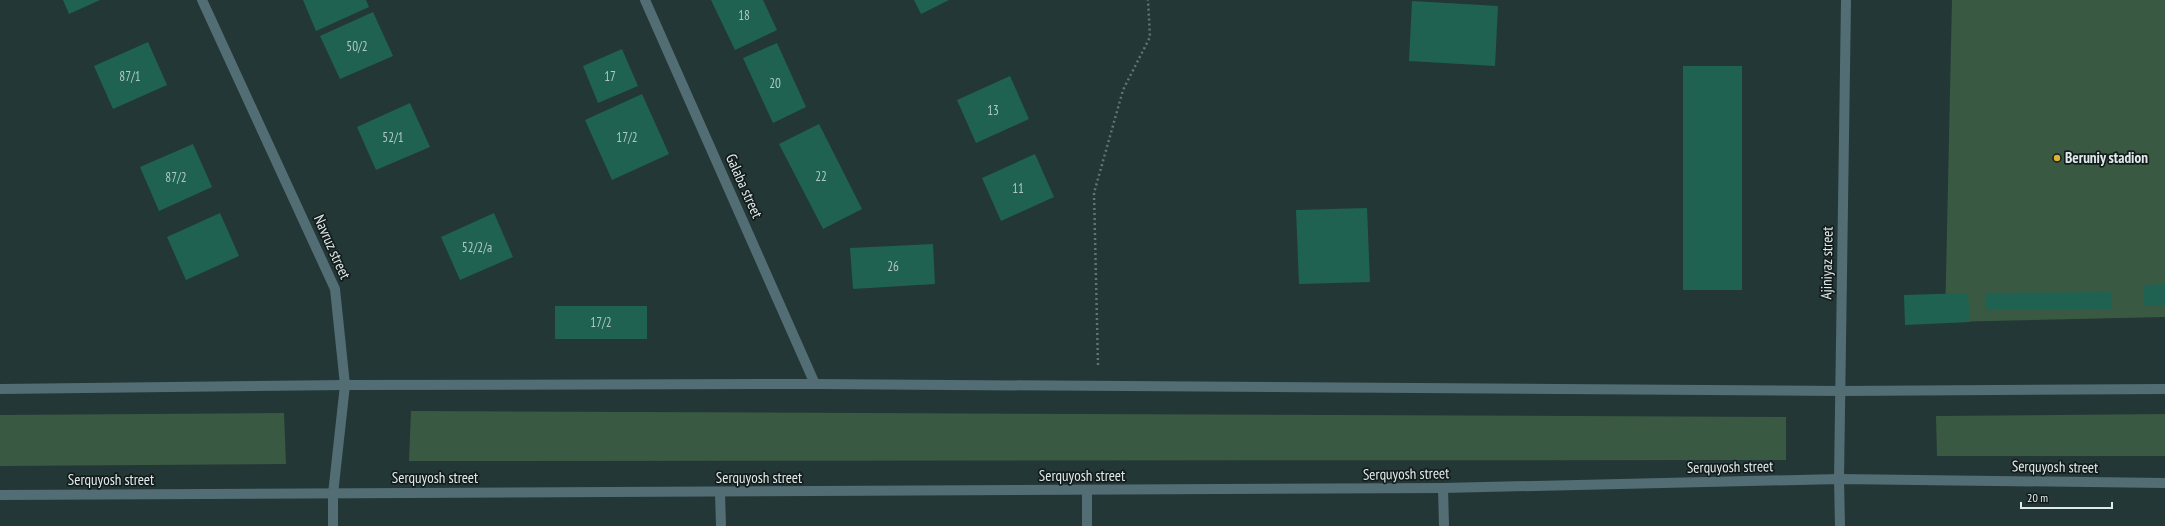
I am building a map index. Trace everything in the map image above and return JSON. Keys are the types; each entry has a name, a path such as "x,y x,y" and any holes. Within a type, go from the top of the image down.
{"street":[{"name":"Navruz street","path":"202,0 335,289 345,385 333,494 333,526"},
{"name":"Galaba street","path":"645,0 815,384"},
{"name":"Ajiniyaz street","path":"1840,526 1839,479 1846,0"},
{"path":"0,389 345,385 815,384 1841,391 2165,389"},
{"name":"Serquyosh street","path":"0,495 720,493 1443,488 1839,479 2165,483"},
{"path":"1443,488 1444,526"},
{"path":"1087,491 1087,526"},
{"path":"720,493 721,526"}],"path":[{"path":"1098,386 1094,194 1123,90 1150,37 1148,0"}],"green space":[{"name":"Beruniy stadion","path":"1952,0 2165,0 2165,317 1945,322"},
{"path":"411,411 1786,417 1786,460 409,461"},
{"path":"284,413 286,464 0,466 0,415"},
{"path":"2165,414 2165,456 1937,456 1936,416"}],"building":[{"path":"63,0 100,0 69,14"},
{"path":"303,0 366,0 369,7 316,31"},
{"path":"711,0 763,0 777,30 735,50"},
{"path":"914,0 949,0 921,14"},
{"path":"1412,1 1498,6 1495,66 1409,61"},
{"path":"373,12 393,56 340,79 320,36"},
{"path":"148,42 167,85 113,109 94,66"},
{"path":"777,43 806,107 773,123 743,58"},
{"path":"622,49 638,86 598,103 583,66"},
{"path":"1683,66 1742,66 1742,290 1683,290"},
{"path":"1010,76 1029,119 976,143 957,100"},
{"path":"642,94 669,154 612,180 585,120"},
{"path":"410,103 430,147 376,170 357,127"},
{"path":"819,124 862,209 823,229 779,144"},
{"path":"193,144 212,187 159,211 140,167"},
{"path":"1035,154 1054,197 1001,221 982,178"},
{"path":"1367,208 1370,282 1299,284 1296,210"},
{"path":"220,213 239,256 186,280 167,237"},
{"path":"494,213 513,257 460,280 441,237"},
{"path":"933,244 935,284 853,289 850,248"},
{"path":"2165,284 2165,306 2143,306 2143,285"},
{"path":"2112,292 2112,310 1986,310 1986,293"},
{"path":"1968,293 1970,322 1905,325 1904,295"},
{"path":"555,306 647,306 647,339 555,339"}],"place":[{"name":"Beruniy stadion","path":"2057,158"}]}
